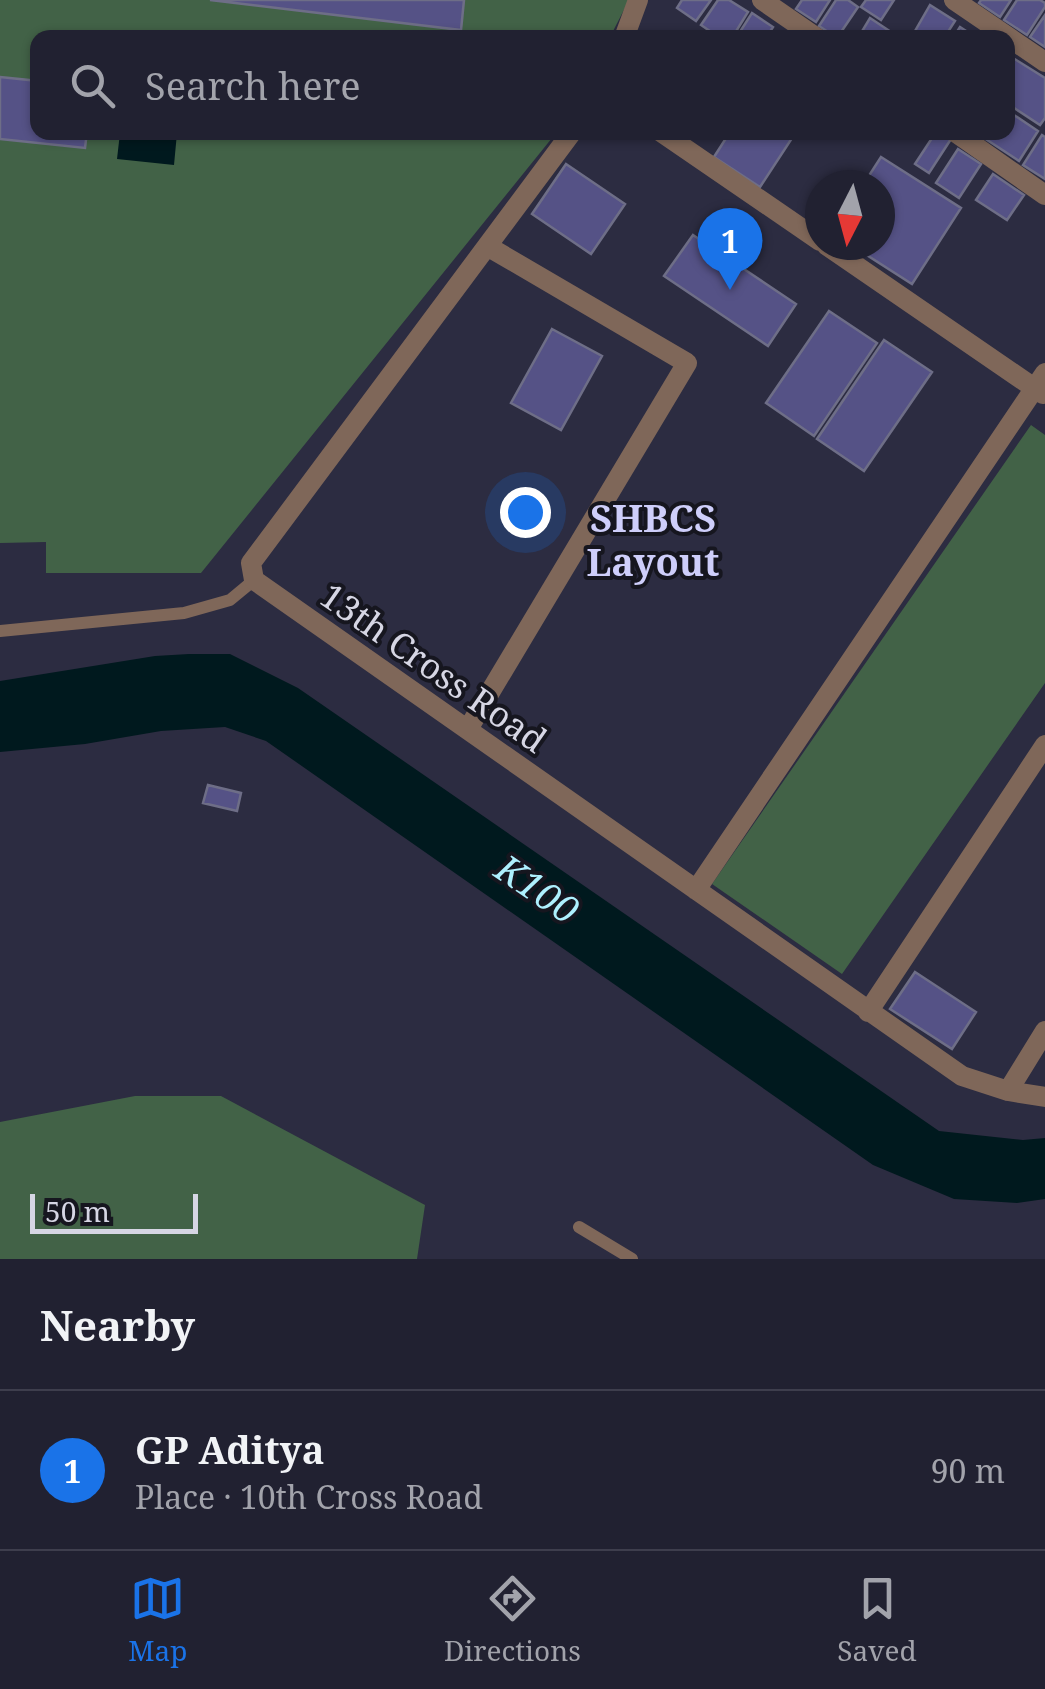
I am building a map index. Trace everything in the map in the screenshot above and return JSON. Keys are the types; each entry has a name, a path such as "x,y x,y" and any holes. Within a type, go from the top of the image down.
{"street":[{"path":"627,30 638,0"},
{"path":"762,0 805,30"},
{"path":"954,0 998,30"},
{"path":"1015,42 1045,62"},
{"path":"254,580 251,563 566,140"},
{"path":"673,140 805,231"},
{"path":"967,140 1045,194"},
{"path":"468,729 687,363 487,246"},
{"path":"696,890 1042,385 849,260"},
{"name":"13th Cross Road","path":"254,580 962,1076 1008,1091 1045,1097"},
{"path":"868,1012 1045,745"},
{"path":"1008,1091 1045,1031"}],"lane":[{"path":"0,631 184,613 230,600 254,580"},
{"path":"580,1227 632,1259"}],"green space":[{"path":"0,0 629,0 614,30 30,30 30,140 550,140 201,573 46,573 46,542 0,543"},
{"path":"1031,425 1045,435 1045,683 842,974 712,884"},
{"path":"135,1096 221,1096 425,1205 417,1259 0,1259 0,1122"}],"water":[{"path":"119,140 176,140 174,165 117,159"},
{"name":"K100","path":"189,654 230,654 298,688 939,1131 1023,1140 1045,1138 1045,1199 1017,1203 954,1199 873,1165 266,741 225,727 161,731 85,744 0,752 0,681"}],"building":[{"path":"210,0 464,0 461,30"},
{"path":"682,0 711,0 696,21 677,8"},
{"path":"718,0 729,0 748,12 737,30 708,30 701,25"},
{"path":"802,0 830,0 816,22 796,9"},
{"path":"836,0 848,0 858,7 842,30 819,26"},
{"path":"866,0 894,0 881,20 861,7"},
{"path":"1011,0 1000,17 979,3"},
{"path":"1017,0 1045,3 1027,35 1004,20"},
{"path":"930,5 955,21 949,30 916,30"},
{"path":"752,13 773,27 771,30 741,30"},
{"path":"1045,15 1045,47 1030,37"},
{"path":"870,18 888,30 863,30"},
{"path":"1015,59 1045,78 1045,118 1040,125 1015,109"},
{"path":"0,77 30,80 30,140 86,140 85,148 0,139"},
{"path":"1015,116 1038,131 1019,161 987,140 1015,140"},
{"path":"1042,135 1045,137 1045,179 1023,165"},
{"path":"725,140 791,140 760,187 714,157"},
{"path":"931,140 950,140 929,173 915,164"},
{"path":"958,149 981,164 959,198 936,183"},
{"path":"881,157 961,208 912,284 874,260 895,260 895,170 873,170"},
{"path":"566,164 625,204 591,254 532,214"},
{"path":"993,174 1024,195 1007,220 976,200"},
{"path":"693,235 796,304 768,346 664,276"},
{"path":"829,311 877,343 814,436 766,403"},
{"path":"552,329 602,356 561,430 511,403"},
{"path":"884,340 932,372 864,471 817,439"},
{"path":"208,785 241,793 237,811 203,803"},
{"path":"915,972 976,1012 952,1049 890,1009"}],"place":[{"name":"GP Aditya","path":"730,290"}],"district":[{"name":"SHBCS Layout","path":"653,539"}]}
